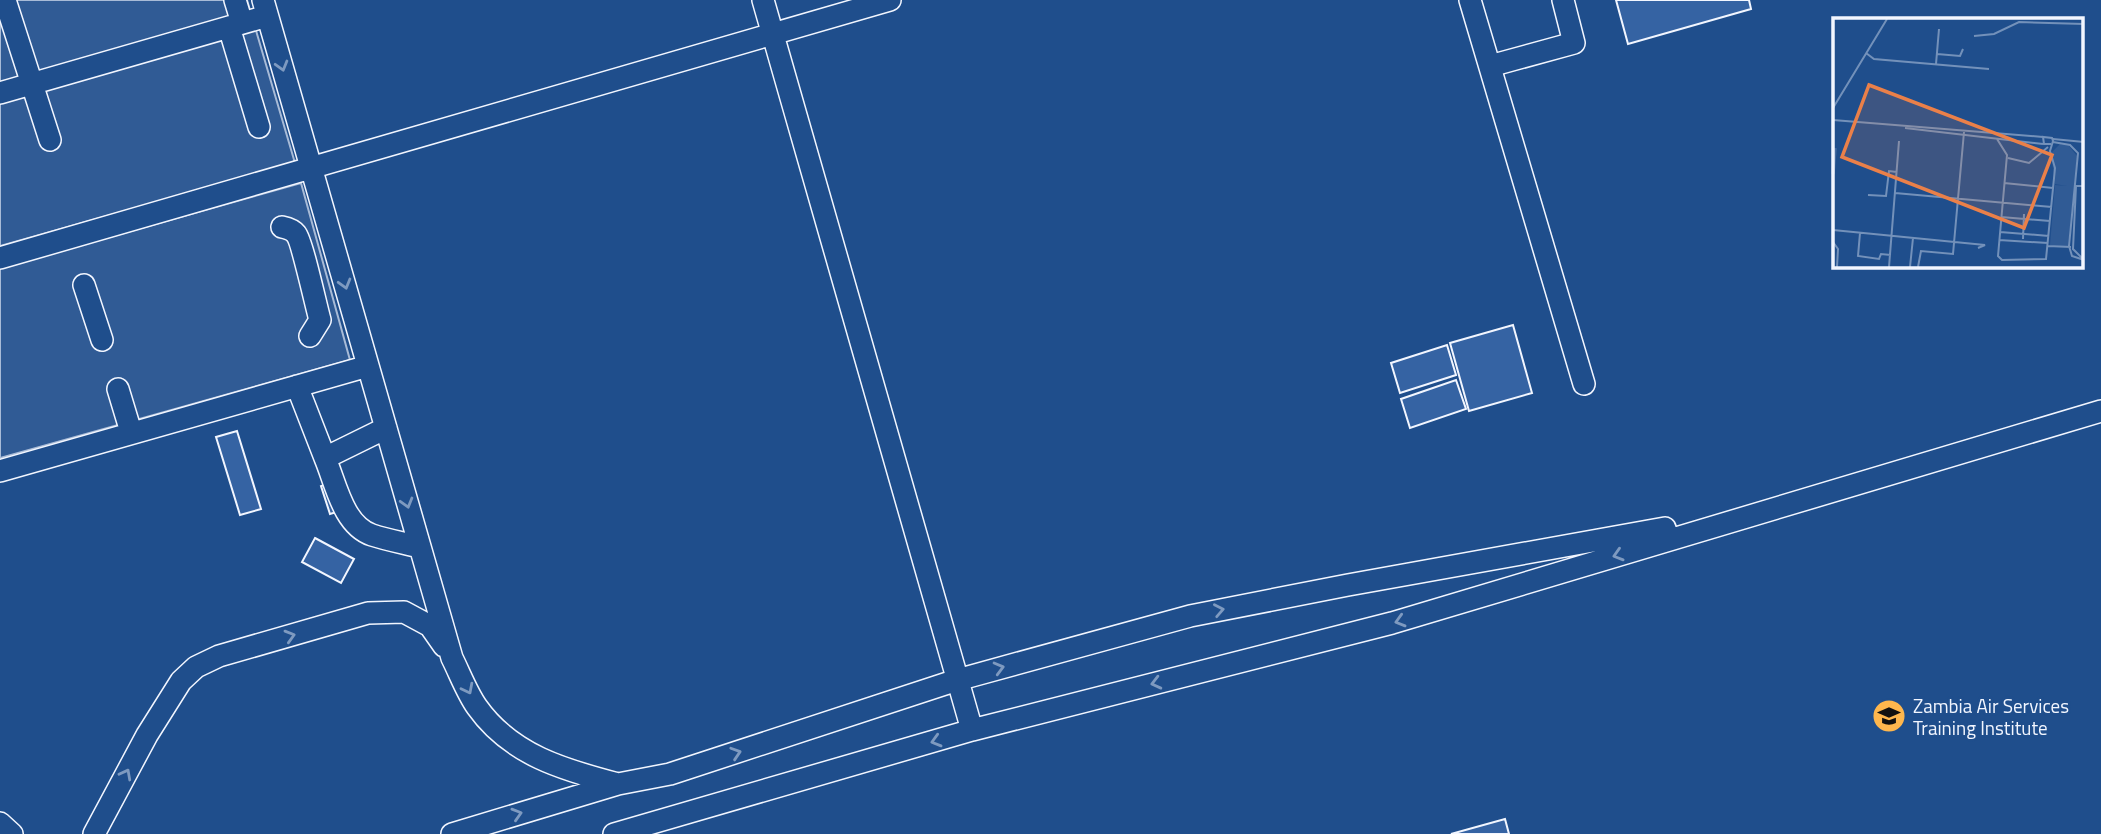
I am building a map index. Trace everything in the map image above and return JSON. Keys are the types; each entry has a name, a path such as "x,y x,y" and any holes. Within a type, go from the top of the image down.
{"lane":[{"path":"5,0 50,140"},
{"path":"235,0 236,25 258,127"},
{"path":"763,0 972,730"},
{"path":"0,258 890,0"},
{"path":"1470,0 1584,384"},
{"path":"1490,66 1574,43 1563,0"},
{"path":"0,93 236,25 265,8 452,658"},
{"path":"282,227 298,235 320,320 310,337"},
{"path":"84,285 102,340"},
{"path":"0,471 368,366"},
{"path":"297,386 350,519 371,535 420,547"},
{"path":"118,388 131,432"},
{"path":"614,834 972,730 1392,623 2101,411"},
{"path":"325,458 386,428"},
{"path":"452,834 618,784 670,774 957,680 1191,616 1348,585 1649,532 1824,493"},
{"path":"94,834 147,735 181,681 196,667 219,656 368,613 404,612 430,626 452,658 477,707 510,741 537,759 575,773 618,784"},
{"path":"0,823 12,834"}],"shaded area":[{"path":"0,0 247,0 295,163 0,246"},
{"path":"301,183 350,360 0,458 0,268"}],"building":[{"path":"1616,0 1749,0 1751,9 1628,44"},
{"path":"1513,325 1532,393 1469,411 1450,343"},
{"path":"1447,345 1456,375 1400,393 1391,363"},
{"path":"1456,380 1466,409 1410,428 1401,399"},
{"path":"237,431 261,509 240,515 216,437"},
{"path":"343,478 353,507 330,514 321,486"},
{"path":"315,538 354,559 341,583 302,562"},
{"path":"1505,819 1509,834 1451,834"}],"place":[{"name":"Zambia Air Services Training Institute","path":"1889,716"}]}
